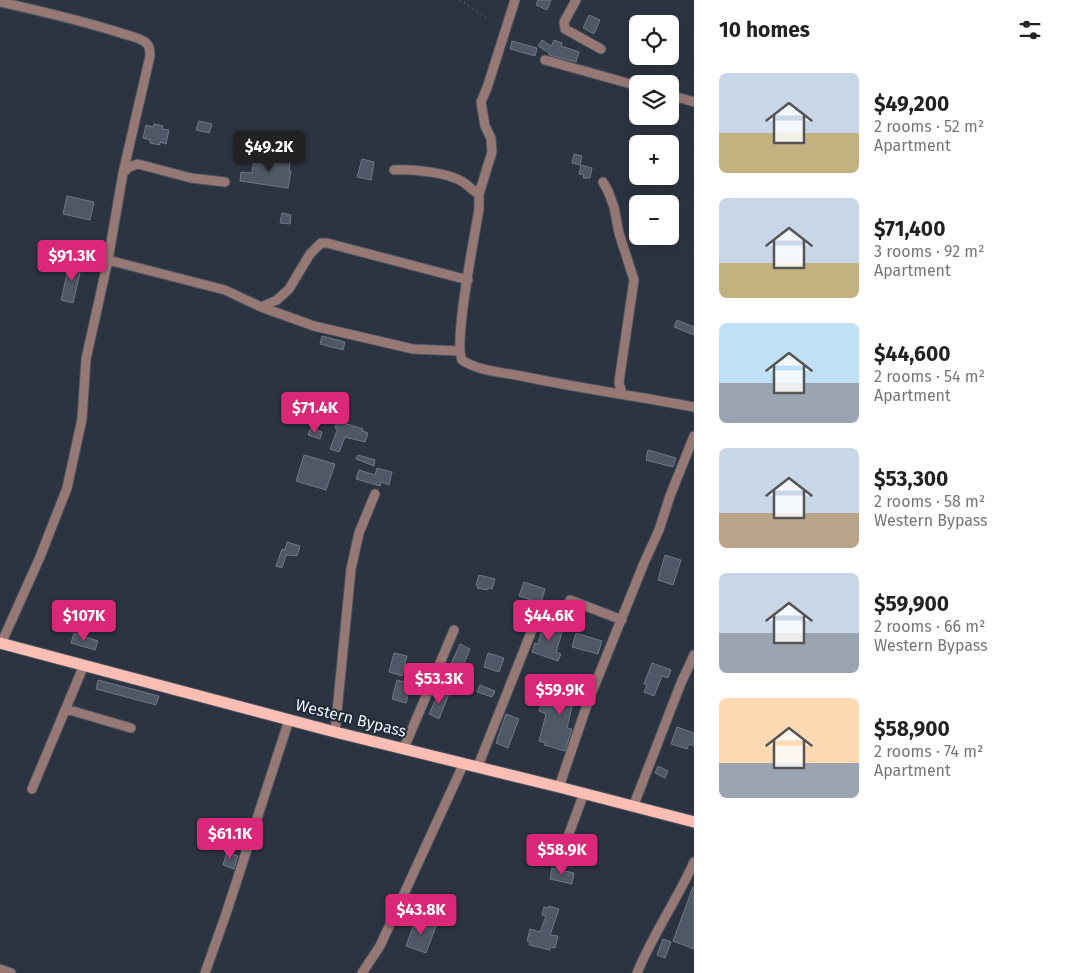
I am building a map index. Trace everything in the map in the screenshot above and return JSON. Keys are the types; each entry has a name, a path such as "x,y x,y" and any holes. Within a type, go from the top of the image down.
{"main road":[{"name":"Western Bypass","path":"0,643 335,732 478,766 694,822"}],"street":[{"path":"516,0 481,102 485,126 491,138 492,152 479,194 479,209 461,322 459,350 462,360 477,367 694,408"},
{"path":"576,0 564,22 565,29 601,49"},
{"path":"0,2 31,8 115,31 144,41 150,50 86,359 82,419 67,488 40,557 0,643"},
{"path":"546,60 629,83"},
{"path":"679,98 694,102"},
{"path":"123,173 138,164 191,178 225,182"},
{"path":"394,170 413,169 452,178 463,182 479,194"},
{"path":"603,182 611,199 619,233 634,280 619,383 622,393"},
{"path":"261,307 277,300 289,289 310,254 321,243 468,280"},
{"path":"108,260 226,290 261,307 314,326 413,349 459,350"},
{"path":"559,787 588,702 659,530 670,496 694,436"},
{"path":"335,732 351,569 359,533 375,494"},
{"path":"570,600 622,620"},
{"path":"478,766 534,625"},
{"path":"404,748 454,630"},
{"path":"633,806 681,683 694,655"},
{"path":"32,789 84,666"},
{"path":"66,709 131,728"},
{"path":"205,973 290,720"},
{"path":"362,973 380,946 464,763"},
{"path":"563,850 584,793"},
{"path":"637,973 645,954 694,862"},
{"path":"0,969 11,973"}],"path":[{"path":"460,0 487,18"}],"building":[{"path":"538,0 551,0 547,10 536,5"},
{"path":"589,15 600,20 594,34 583,28"},
{"path":"542,40 551,46 554,40 562,43 561,46 579,52 576,62 549,55 549,53 538,46"},
{"path":"512,41 537,48 535,56 510,49"},
{"path":"199,121 212,124 209,133 196,130"},
{"path":"154,124 163,126 162,129 169,130 166,144 160,142 160,145 150,143 150,140 143,138 146,125 153,127"},
{"path":"574,154 582,156 580,165 572,163"},
{"path":"268,156 290,161 289,171 291,171 288,188 240,181 241,172 252,173 254,158 268,160"},
{"path":"362,159 374,162 371,180 357,177"},
{"path":"581,165 592,168 590,178 583,178 584,175 579,174"},
{"path":"67,196 94,202 90,220 63,214"},
{"path":"282,213 291,215 290,224 280,223"},
{"path":"70,262 82,264 73,303 61,300"},
{"path":"677,320 694,327 694,335 674,327"},
{"path":"322,336 345,342 343,350 320,344"},
{"path":"337,421 363,429 362,431 368,433 365,442 345,437 339,452 330,449 338,428 335,428"},
{"path":"311,428 322,432 320,439 308,435"},
{"path":"648,450 676,458 673,467 646,460"},
{"path":"304,455 335,464 326,490 296,481"},
{"path":"358,455 375,460 374,466 356,459"},
{"path":"377,468 392,472 389,485 381,482 380,486 356,479 359,470 375,475"},
{"path":"287,542 300,546 297,556 286,555 282,568 276,566 282,549 285,550"},
{"path":"665,555 681,560 673,585 658,580"},
{"path":"479,575 495,579 492,589 477,588"},
{"path":"524,582 545,589 541,603 519,596"},
{"path":"544,623 563,629 556,652 561,654 558,661 532,652 535,643 538,644"},
{"path":"74,633 98,641 95,650 71,643"},
{"path":"576,633 602,641 598,654 572,647"},
{"path":"460,644 470,649 460,673 449,668"},
{"path":"394,653 407,656 402,676 389,672"},
{"path":"488,653 504,658 499,672 484,667"},
{"path":"652,663 671,670 668,678 662,676 654,696 644,692 647,685 644,684"},
{"path":"561,677 584,684 580,697 575,696 574,698 567,728 572,729 565,751 544,745 545,743 539,741 546,714 539,711 541,705 544,706 546,702 557,707 561,692 557,691"},
{"path":"98,680 159,696 156,705 96,689"},
{"path":"397,680 411,684 406,703 392,699"},
{"path":"480,685 495,691 492,697 477,692"},
{"path":"440,690 449,694 439,719 429,714"},
{"path":"506,714 519,719 508,748 496,743"},
{"path":"677,727 694,733 694,746 689,744 687,749 671,744"},
{"path":"658,766 668,771 665,778 655,773"},
{"path":"227,852 238,856 234,869 223,865"},
{"path":"552,868 574,873 572,884 550,879"},
{"path":"694,887 694,949 673,941"},
{"path":"549,906 559,909 550,935 558,936 555,948 550,947 550,950 529,945 530,942 527,941 530,929 540,932 546,916 542,915 544,907 548,908"},
{"path":"416,919 436,926 426,953 406,946"},
{"path":"663,939 671,942 665,958 657,955"}]}
